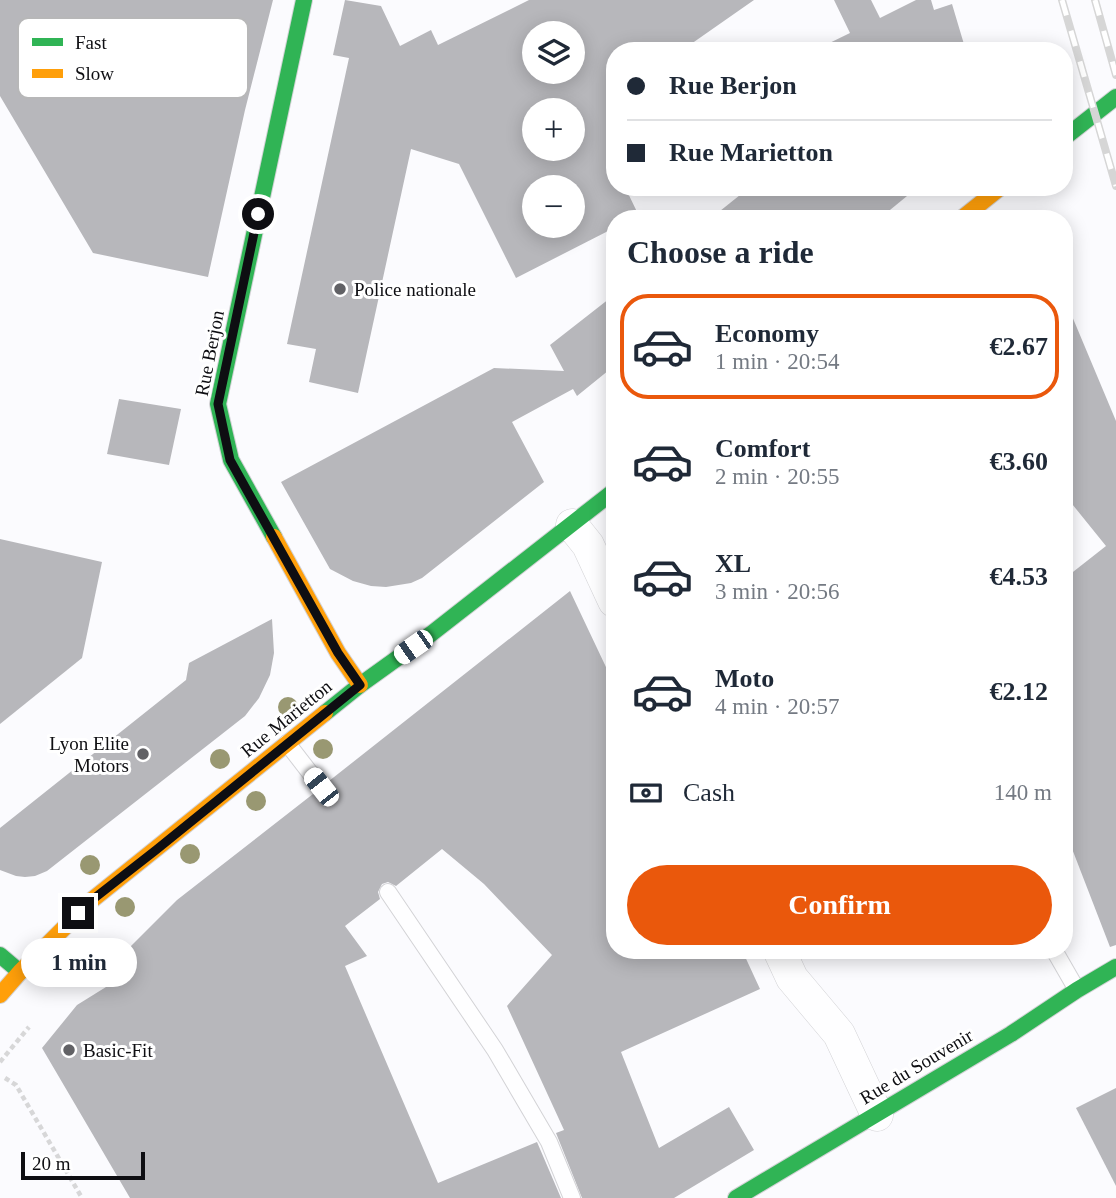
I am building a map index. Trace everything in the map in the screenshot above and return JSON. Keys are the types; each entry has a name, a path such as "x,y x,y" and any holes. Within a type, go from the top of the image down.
{"street":[{"name":"Rue Berjon","path":"304,0 218,404 230,460 338,653 360,685"},
{"path":"1073,131 1116,97"},
{"path":"972,210 990,196"},
{"name":"Rue Marietton","path":"0,995 92,900 360,685 431,634 606,497"},
{"path":"572,525 588,545 606,584"},
{"path":"0,955 20,972"},
{"path":"783,959 792,978 839,1034 877,1115"},
{"name":"Rue du Souvenir","path":"736,1198 1011,1034 1116,967"}],"lane":[{"path":"287,743 321,787"},
{"path":"388,892 495,1050 549,1142 572,1198"},
{"path":"1059,959 1077,990"}],"path":[{"path":"5,1079 16,1085 82,1198"}],"building":[{"path":"0,0 273,0 245,110 208,277 93,253 0,96"},
{"path":"345,0 381,6 400,46 431,30 438,45 529,0 754,0 694,42 606,42 606,196 629,196 636,210 606,210 606,232 516,278 459,164 411,149 358,393 309,382 316,349 287,344 349,58 333,55"},
{"path":"834,0 871,0 880,18 916,0 931,0 934,10 952,4 963,42 832,42 850,33"},
{"path":"739,196 907,196 890,210 721,210"},
{"path":"606,301 606,372 577,396 573,389 512,422 544,482 422,578 411,583 386,587 371,586 353,581 330,569 281,482 494,368 564,371 550,345"},
{"path":"1073,318 1116,421 1116,945 1110,947 1073,851 1073,572 1106,546 1073,505"},
{"path":"119,399 181,409 169,465 107,454"},
{"path":"0,539 102,562 82,658 0,724"},
{"path":"570,591 606,667 606,959 746,959 760,989 621,1052 659,1148 729,1107 754,1150 674,1198 582,1198 556,1133 564,1130 507,1006 552,955 484,884 442,849 396,886 388,882 382,884 378,892 380,899 345,926 367,956 345,966 438,1183 537,1142 561,1198 130,1198 42,1048 77,1005 106,987 100,977 177,900 313,794 318,797 327,796 331,790 329,781"},
{"path":"272,619 274,653 270,675 259,698 245,716 47,871 25,877 0,870 0,828 186,680 189,663"},
{"path":"1116,1088 1116,1186 1076,1108"}],"railway":[{"path":"1062,0 1116,186"},
{"path":"1095,0 1116,75"}],"traffic: fast":[{"path":"274,537 231,460 218,404 304,0"},
{"path":"1073,131 1116,97"},
{"path":"325,713 606,497"},
{"path":"0,955 20,972"},
{"path":"736,1198 1011,1034 1116,967"}],"traffic: slow":[{"path":"972,210 990,196"},
{"path":"274,537 338,653 360,685"},
{"path":"0,995 92,900 325,713"}],"place":[{"name":"Police nationale","path":"340,289"},
{"name":"Lyon Elite Motors","path":"143,754"},
{"name":"Basic-Fit","path":"69,1050"}],"route":[{"path":"78,913 360,685 338,653 230,460 218,404 258,214"}]}
